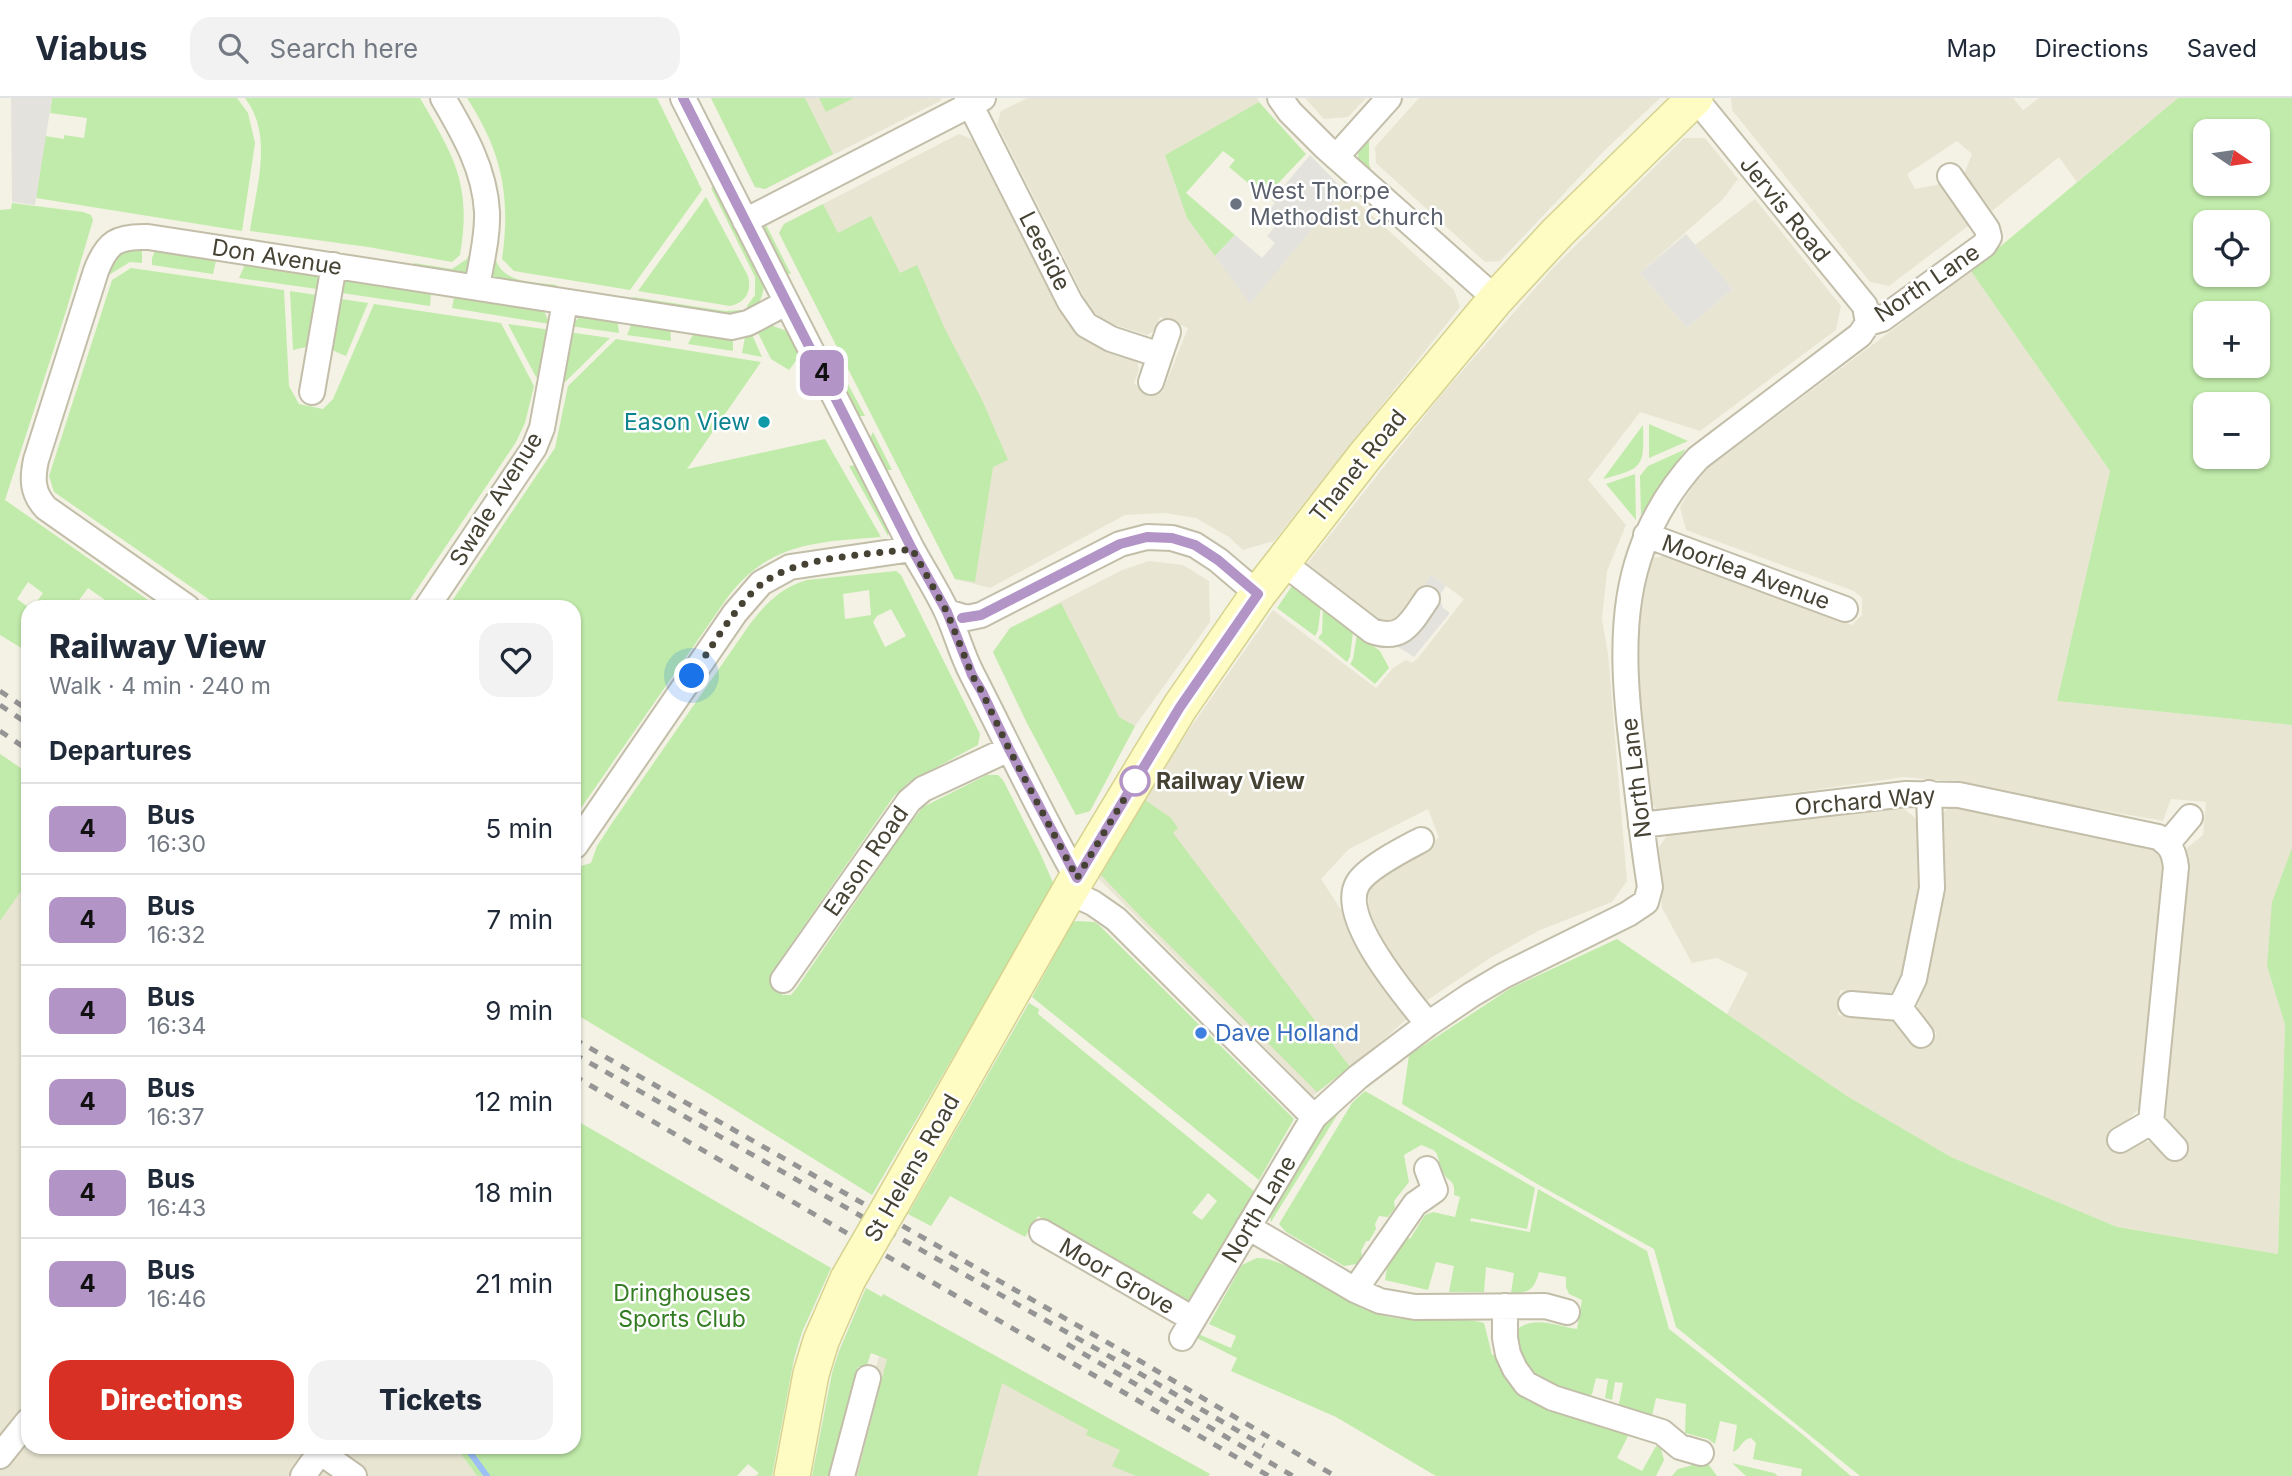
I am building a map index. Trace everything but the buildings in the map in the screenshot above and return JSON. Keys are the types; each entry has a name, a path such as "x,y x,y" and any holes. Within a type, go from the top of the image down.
{"street":[{"path":"443,98 468,143 484,190 486,226 477,287"},
{"path":"683,98 912,549 947,612 972,675 1073,885 1116,919 1314,1117"},
{"path":"1280,98 1290,112 1336,157 1496,299"},
{"path":"1336,157 1389,98"},
{"name":"Thanet Road","path":"1073,885 1180,707 1258,594 1365,456 1496,299 1566,223 1695,98"},
{"name":"Jervis Road","path":"1695,98 1865,306 1868,323"},
{"name":"Leeside","path":"745,221 974,100 1070,302 1086,325 1111,338 1164,343 1151,382"},
{"name":"North Lane","path":"1188,1329 1314,1117 1357,1077 1427,1024 1503,976 1628,914 1646,902 1650,887 1627,704 1624,649 1632,579 1646,536 1686,471 1698,458 1860,335 1868,323 1882,318 1984,245 1989,237 1987,229 1950,176"},
{"name":"Don Avenue","path":"177,600 46,509 38,500 33,486 33,474 96,271 102,255 111,244 121,238 148,237 731,327 748,323 786,303"},
{"path":"312,391 334,265"},
{"name":"Swale Avenue","path":"432,600 534,448 542,428 565,302"},
{"name":"Moorlea Avenue","path":"1646,536 1845,609"},
{"path":"947,612 967,618 981,615 1120,544 1147,537 1172,538 1195,545 1218,560 1258,594"},
{"path":"581,837 735,613 761,583 790,567 912,549"},
{"path":"1282,562 1372,631 1383,635 1406,629 1427,599"},
{"name":"Eason Road","path":"783,980 909,801 923,789 1009,749"},
{"path":"1900,1008 1914,979 1932,888 1929,793"},
{"name":"Orchard Way","path":"1641,825 1929,793 1959,796 2144,832 2168,842"},
{"path":"2175,1148 2151,1122 2176,867 2174,852 2168,842 2190,817"},
{"path":"1421,840 1365,875 1358,883 1354,904 1369,943 1387,974 1427,1024"},
{"name":"St Helens Road","path":"792,1476 811,1374 821,1341 848,1279 1073,885"},
{"path":"1851,1004 1900,1008 1921,1035"},
{"path":"2120,1140 2151,1122"},
{"path":"1355,1290 1415,1204 1435,1190 1427,1169"},
{"path":"1248,1227 1355,1290 1380,1301 1415,1307 1505,1306 1554,1302"},
{"name":"Moor Grove","path":"1042,1232 1188,1329"},
{"path":"1505,1306 1508,1354 1515,1369 1527,1384 1553,1398 1662,1432 1680,1447 1700,1453"},
{"path":"842,1476 868,1378"},
{"path":"0,1456 21,1430"},
{"path":"303,1476 315,1454"},
{"path":"323,1454 354,1476"}],"shaded area":[{"path":"11,98 52,98 35,205 12,202"},
{"path":"711,98 941,98 940,101 765,189 755,187"},
{"path":"1028,98 1257,98 1259,102 1165,155 1187,218 1250,303 1344,190 1454,290 1460,307 1274,541 1243,550 1229,537 1196,518 1164,513 1125,515 990,588 955,579 779,233 784,224 959,134 974,140 1068,324 1093,345 1137,361 1139,369 1134,384 1162,393 1188,328 1160,317 1155,330 1147,335 1106,322 1090,309 997,124 1001,111"},
{"path":"1305,98 1366,98 1348,117 1324,119"},
{"path":"1419,98 1660,98 1605,150 1500,261 1485,262 1376,163 1375,147"},
{"path":"1731,98 2013,98 2023,110 2039,98 2178,98 2077,182 2059,157 1992,211 1964,174 1972,154 1957,141 1907,174 1915,189 1946,183 1972,223 1889,286 1870,282 1732,110"},
{"path":"1684,138 1705,138 1738,179 1723,199 1640,273 1687,328 1733,289 1695,245 1755,199 1841,306 1836,330 1700,431 1640,412 1588,480 1626,525 1607,571 1602,619 1608,654 1627,881 1612,902 1540,930 1490,958 1426,1001 1410,990 1376,935 1368,911 1369,886 1412,852 1439,838 1428,809 1349,849 1321,879 1410,1016 1364,1057 1313,1096 1098,878 1160,771 1273,610 1376,688 1393,668 1406,660 1412,663 1418,658 1464,599 1431,575 1399,622 1382,627 1303,569 1442,394 1553,268"},
{"path":"1310,155 1344,190 1250,304 1215,256 1235,235 1262,258 1275,243 1267,236 1277,224 1266,214 1275,203 1272,200"},
{"path":"1686,234 1733,289 1687,328 1640,273"},
{"path":"1971,271 2110,471 2057,701 2292,725 2292,848 2267,966 2285,1025 2278,1254 2117,1227 1951,1157 1847,1096 1727,1014 1748,973 1717,958 1692,963 1662,908 1659,847 1668,834 1902,807 1920,822 1923,887 1899,992 1887,994 1840,990 1838,1015 1895,1021 1920,1048 1937,1034 1917,1009 1925,980 1938,817 1954,803 2150,842 2161,853 2163,874 2140,1108 2110,1137 2122,1153 2138,1141 2153,1142 2172,1161 2188,1145 2165,1116 2162,1101 2187,848 2203,835 2206,802 2171,799 2163,821 1935,780 1904,777 1658,812 1650,800 1635,662 1641,593 1652,558 1677,554 1852,625 1862,615 1862,598 1854,591 1686,530 1680,507 1700,474"},
{"path":"1149,561 1183,565 1209,581 1210,622 1135,726 1090,811 1076,815 993,652 1010,628 1122,570"},
{"path":"1431,575 1446,586 1440,600 1443,608 1450,613 1414,657 1398,647 1382,628 1399,622"},
{"path":"0,754 21,768 21,1454 461,1454 477,1476 0,1476"},
{"path":"883,1294 1210,1474 848,1476 879,1356 861,1349"}],"green space":[{"path":"52,98 237,98 248,113 255,143 242,231 36,198 45,136 84,138 87,118 50,113"},
{"path":"245,98 420,98 451,155 462,190 464,209 460,255 452,262 250,231 259,180 261,145 254,113"},
{"path":"467,98 657,98 702,190 630,290 514,271 502,259 505,236 504,195 496,156"},
{"path":"711,98 805,98 833,154 765,189 755,187"},
{"path":"819,98 854,98 826,112"},
{"path":"2178,98 2292,98 2292,725 2057,701 2110,471 1971,271"},
{"path":"1259,102 1306,154 1265,197 1229,167 1235,160 1223,151 1186,193 1235,235 1215,256 1187,218 1165,155"},
{"path":"1365,138 1369,142 1371,168 1366,173 1358,156"},
{"path":"717,185 764,282 760,300 750,314 747,306 755,295 755,277 711,188"},
{"path":"706,197 748,276 747,296 730,306 638,291"},
{"path":"12,203 83,212 91,215 93,220 5,500 148,600 105,600 88,588 79,600 38,600 43,593 28,582 17,599 21,602 21,648 0,635 0,210 11,209"},
{"path":"823,204 838,233 871,216 900,273 917,265 1008,460 993,467 975,582 955,579 779,233 784,224"},
{"path":"765,223 791,274 784,274 764,234"},
{"path":"142,244 142,263 130,262 107,276 110,257"},
{"path":"157,246 217,256 213,274 152,265"},
{"path":"468,256 474,257 468,272 462,275 416,270 414,263 452,269"},
{"path":"490,259 496,260 500,268 513,278 557,285 554,292 495,280 491,276"},
{"path":"247,260 314,270 322,277 324,290 239,278"},
{"path":"131,268 284,290 289,386 299,404 323,409 333,399 374,304 501,323 534,386 525,423 516,442 410,600 210,600 54,492 49,476 112,280"},
{"path":"347,276 431,293 430,306 335,292 336,285"},
{"path":"290,291 323,296 315,345 293,350"},
{"path":"459,292 537,306 544,311 550,324 452,308 454,297"},
{"path":"633,297 725,311 742,310 744,317 631,304"},
{"path":"334,298 368,303 346,356 326,344"},
{"path":"581,316 617,317 619,333 570,326"},
{"path":"633,320 670,325 671,341 627,335"},
{"path":"508,324 551,330 544,377 536,377"},
{"path":"770,325 787,331 802,353 789,370 771,359 755,327"},
{"path":"696,329 733,334 733,351 688,344"},
{"path":"750,330 762,357 742,353 746,332"},
{"path":"568,332 610,338 563,384 558,381"},
{"path":"616,339 761,362 687,469 825,439 881,537 813,544 794,549 757,567 725,601 581,808 581,600 453,600 555,448 568,386"},
{"path":"840,369 865,416 857,416 835,374"},
{"path":"1649,424 1688,441 1649,458"},
{"path":"1643,425 1643,450 1639,464 1627,472 1603,479"},
{"path":"873,432 892,470 884,470 869,440"},
{"path":"1686,449 1641,515 1640,476 1648,466"},
{"path":"859,465 889,527 888,536 849,466"},
{"path":"1635,474 1636,520 1606,484"},
{"path":"896,571 901,575 980,734 978,745 909,782 894,796 774,969 770,978 772,986 783,995 791,995 923,807 987,775 998,775 1003,780 1054,885 872,1195 581,1017 581,866 591,863 597,846 612,823 756,617 768,603 798,583","holes":["869,590 871,615 845,619 843,594","891,609 906,636 885,647 873,622 877,616"]},
{"path":"1292,586 1321,606 1315,636 1277,608"},
{"path":"1061,603 1119,717 1135,726 1090,811 1076,815 993,652 1010,628"},
{"path":"1323,609 1353,632 1347,662 1318,638 1322,633"},
{"path":"1357,634 1380,651 1389,668 1375,684 1350,664"},
{"path":"0,754 21,768 21,891 0,921"},
{"path":"1145,800 1171,818 1178,828 1173,833 1350,1067 1317,1092 1101,875"},
{"path":"2292,848 2292,1476 1860,1476 1676,1327 1654,1249 1402,1104 1409,1055 1511,988 1617,939 1847,1096 1951,1157 2117,1227 2278,1254 2285,1025 2267,966 2272,902"},
{"path":"1073,922 1095,922 1099,925 1294,1119 1259,1180 1032,997"},
{"path":"1029,1003 1039,1009 1038,1014 1254,1191 1188,1302 1110,1260 1038,1216 1025,1237 950,1196 931,1226 908,1214","holes":["1208,1193 1217,1201 1202,1220 1192,1213"]},
{"path":"1365,1091 1535,1188 1527,1229 1471,1218 1470,1221 1530,1232 1538,1189 1647,1251 1669,1329 1851,1476 1801,1476 1802,1469 1753,1459 1756,1443 1751,1438 1733,1452 1737,1425 1720,1421 1715,1444 1708,1439 1685,1433 1686,1404 1656,1398 1651,1420 1618,1409 1623,1383 1615,1382 1612,1400 1605,1398 1608,1380 1596,1378 1592,1394 1584,1399 1542,1384 1522,1365 1513,1336 1518,1336 1519,1328 1532,1323 1577,1329 1582,1300 1569,1294 1566,1277 1539,1272 1530,1289 1511,1293 1514,1273 1486,1267 1484,1292 1449,1292 1454,1266 1436,1262 1428,1290 1385,1280 1387,1268 1381,1265 1401,1235 1410,1239 1425,1215 1433,1212 1455,1217 1460,1197 1454,1195 1454,1186 1444,1174 1437,1154 1428,1147 1421,1145 1404,1155 1409,1182 1394,1201 1395,1208 1388,1217 1379,1216 1376,1229 1369,1241 1366,1241 1357,1264 1344,1266 1286,1232 1279,1224 1352,1103"},
{"path":"1335,1109 1339,1112 1271,1222 1269,1208 1313,1133"},
{"name":"Dringhouses Sports Club","path":"581,1123 831,1268 802,1332 794,1359 772,1476 756,1476 759,1473 748,1464 737,1476 477,1476 461,1454 581,1454"},
{"path":"1257,1258 1285,1265 1348,1301 1377,1314 1403,1319 1466,1320 1484,1323 1492,1355 1501,1354 1629,1434 1617,1458 1642,1471 1656,1446 1661,1449 1664,1460 1656,1476 1436,1476 1336,1417 1231,1371 1237,1358 1195,1337 1196,1333 1231,1348 1236,1336 1209,1324 1242,1265"},
{"path":"866,1288 882,1297 883,1294 1210,1474 1136,1476 1112,1466 1120,1450 1086,1435 1088,1430 1002,1383 977,1476 857,1476 887,1359 871,1353 866,1368 858,1367 852,1385 857,1389 837,1476 812,1476 832,1373"},
{"path":"1732,1463 1774,1473 1778,1476 1746,1476"},
{"path":"1697,1464 1709,1465 1717,1476 1672,1476 1678,1469"}],"waterway":[{"path":"471,1454 487,1476"}],"railway":[{"path":"0,691 21,705"},
{"path":"0,705 21,719"},
{"path":"0,731 21,745"},
{"path":"581,1043 1140,1361 1335,1476"},
{"path":"581,1058 1264,1446"},
{"path":"581,1080 1269,1476"},
{"path":"1067,1344 1293,1476"}],"bus line":[{"name":"4","path":"683,98 912,549 947,612 972,675 1077,878 1180,707 1258,594 1218,560 1195,545 1172,538 1147,537 1120,544 981,615 962,618"}],"place":[{"name":"West Thorpe Methodist Church","path":"1236,204"},
{"name":"Eason View","path":"764,422"},
{"name":"Railway View","path":"1135,781"},
{"name":"Dave Holland","path":"1201,1033"}],"route":[{"path":"692,676 735,613 761,583 790,567 912,549 947,612 972,675 1077,878 1135,781"}]}
